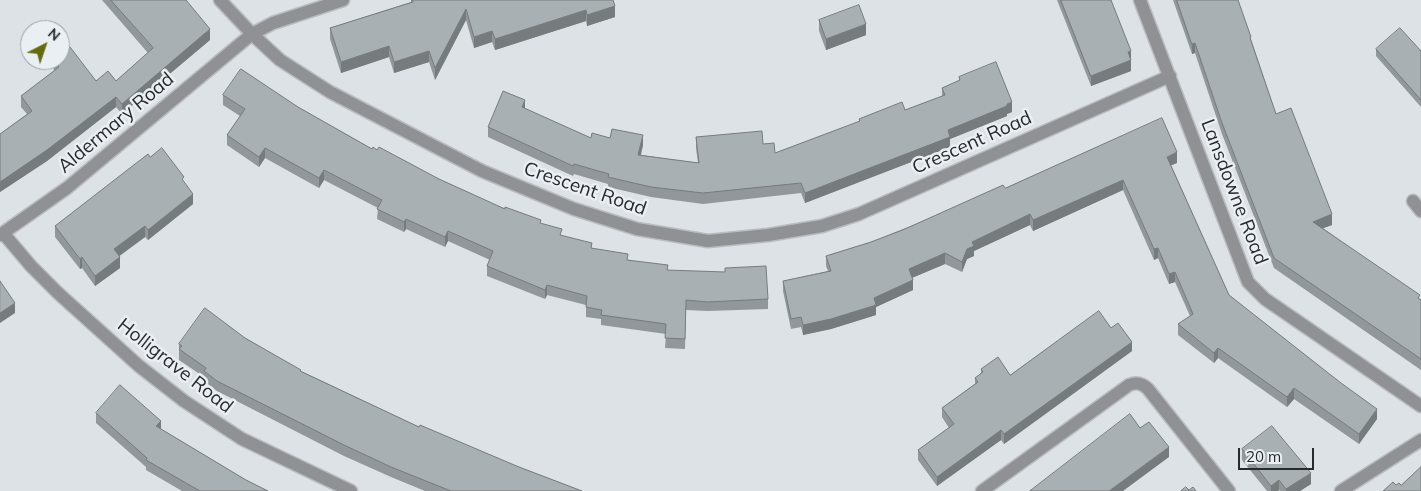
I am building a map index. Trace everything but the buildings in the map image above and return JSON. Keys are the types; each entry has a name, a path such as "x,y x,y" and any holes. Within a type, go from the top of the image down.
{"street":[{"name":"Crescent Road","path":"220,0 280,60 330,92 482,171 574,209 637,229 708,241 768,235 822,226 859,214 1170,76"},
{"name":"Aldermary Road","path":"2,234 66,188 252,34 273,23 342,0"},
{"name":"Lansdowne Road","path":"1140,0 1248,282 1264,299 1421,406"},
{"name":"Holligrave Road","path":"2,234 58,294 139,366 184,401 242,439 351,491"},
{"path":"982,491 1129,385 1139,383 1144,384 1148,388 1229,491"},
{"path":"1341,491 1421,440"}]}
